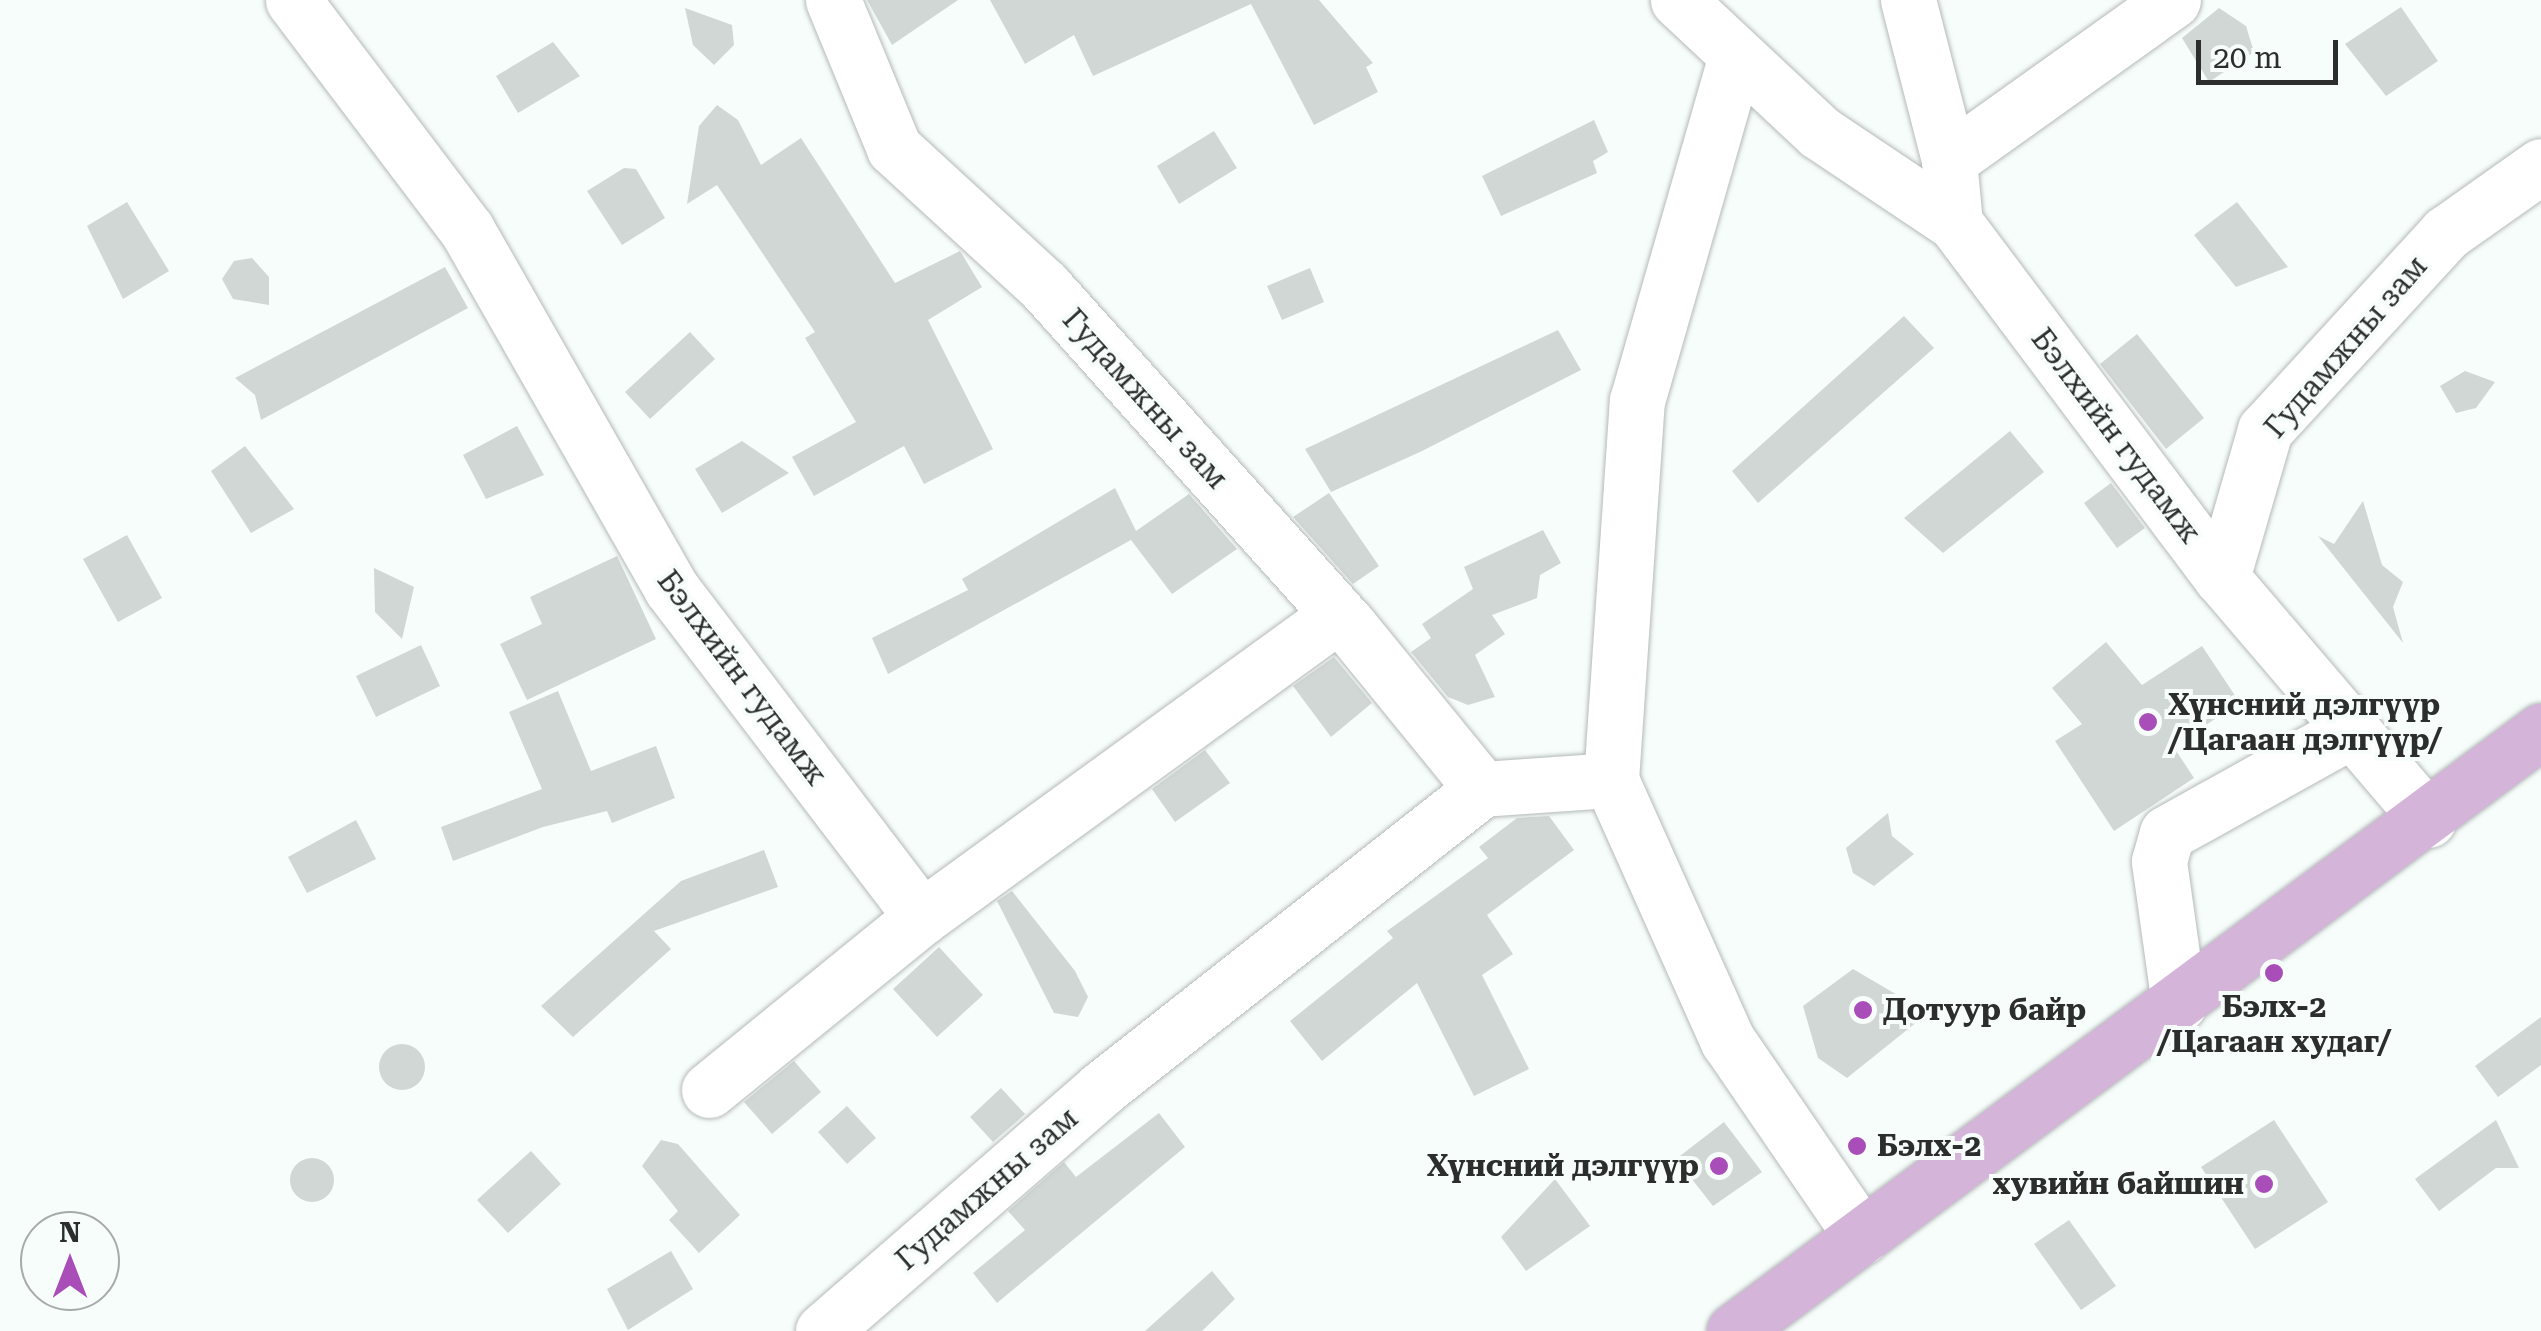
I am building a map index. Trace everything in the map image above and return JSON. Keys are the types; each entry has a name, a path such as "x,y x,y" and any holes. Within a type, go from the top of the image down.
{"main road":[{"path":"1734,1331 2429,820 2541,731"}],"street":[{"name":"Бэлхийн гудамж","path":"294,0 467,230 671,588 922,917"},
{"name":"Гудамжны зам","path":"824,1331 1101,1089 1482,789 1338,615 1044,286 894,148 833,0"},
{"path":"1678,0 1735,60 1820,132 1955,223"},
{"path":"1908,0 1950,160 1955,223"},
{"path":"1950,160 2173,0"},
{"path":"1735,60 1637,401 1611,780 1728,1041 1862,1237"},
{"name":"Гудамжны зам","path":"2222,578 2265,430 2446,233 2541,166"},
{"name":"Бэлхийн гудамж","path":"1955,223 2222,578 2429,820"},
{"path":"709,1090 922,917 1338,615"},
{"path":"2179,1004 2159,861 2167,833 2352,730"},
{"path":"1482,789 1611,780"}],"building":[{"path":"867,0 958,0 892,45"},
{"path":"990,0 1319,0 1373,63 1366,67 1378,92 1314,125 1251,4 1093,76 1074,35 1025,64"},
{"path":"2401,7 2438,61 2386,96 2345,44"},
{"path":"685,8 732,25 734,45 714,65 693,45"},
{"path":"2219,8 2246,26 2254,52 2209,82 2182,38"},
{"path":"553,42 580,76 518,113 496,76"},
{"path":"717,105 738,120 761,165 801,138 895,283 960,251 982,287 928,320 993,449 924,484 904,446 814,496 792,457 856,422 805,338 815,332 717,185 687,204 699,126"},
{"path":"1594,120 1608,152 1593,161 1597,173 1501,216 1482,176"},
{"path":"1214,131 1237,168 1179,204 1157,166"},
{"path":"624,168 636,169 665,218 622,245 587,191"},
{"path":"127,202 169,271 123,299 87,226"},
{"path":"2237,202 2288,267 2236,287 2194,235"},
{"path":"252,258 269,277 269,305 233,299 222,279 234,261"},
{"path":"445,267 468,308 261,420 255,395 235,378"},
{"path":"1310,268 1324,302 1282,320 1267,286"},
{"path":"1904,316 1934,348 1758,503 1732,471"},
{"path":"1558,330 1581,370 1420,452 1331,492 1305,449"},
{"path":"690,332 715,359 650,419 625,392"},
{"path":"2137,334 2204,418 2166,449 2100,364"},
{"path":"2465,371 2495,382 2476,408 2456,413 2440,386"},
{"path":"517,426 544,475 486,499 463,455"},
{"path":"2010,431 2044,472 1943,553 1904,518"},
{"path":"742,441 789,473 722,513 695,469"},
{"path":"245,446 294,509 251,533 211,471"},
{"path":"2111,483 2145,528 2117,548 2084,503"},
{"path":"1115,488 1136,531 1189,494 1237,549 1172,594 1131,540 888,674 872,638 968,590 962,579"},
{"path":"1329,493 1379,566 1353,584 1293,517"},
{"path":"2363,501 2382,565 2403,582 2393,607 2403,643 2318,536 2334,544"},
{"path":"1543,530 1561,563 1540,575 1537,598 1492,615 1505,634 1475,655 1495,697 1468,705 1448,697 1411,652 1431,638 1422,624 1473,589 1464,567"},
{"path":"127,535 162,598 118,622 83,559"},
{"path":"617,556 656,639 527,700 500,644 542,624 530,597"},
{"path":"374,568 414,587 402,639 375,612"},
{"name":"Хүнсний дэлгүүр /Цагаан дэлгүүр/","path":"2106,642 2142,685 2202,646 2240,703 2173,746 2194,778 2114,831 2055,741 2082,724 2052,688"},
{"path":"421,645 440,686 376,717 356,676"},
{"path":"1334,657 1372,703 1331,737 1293,686"},
{"path":"558,691 591,771 656,746 675,798 612,823 607,811 543,827 453,861 441,827 542,789 509,712"},
{"path":"1205,750 1230,783 1175,822 1152,789"},
{"path":"1888,813 1892,836 1914,854 1874,886 1853,873 1846,848"},
{"path":"1549,816 1574,850 1487,915 1513,954 1482,975 1529,1069 1474,1096 1417,983 1322,1061 1290,1021 1393,938 1387,931 1488,858 1479,847 1517,818"},
{"path":"356,820 376,859 307,893 288,857"},
{"path":"764,850 778,887 654,931 671,949 573,1037 541,1006 681,881"},
{"path":"1012,891 1075,971 1088,997 1078,1017 1054,1013 997,901"},
{"path":"939,947 983,995 937,1037 893,989"},
{"name":"Дотуур байр","path":"1853,969 1928,1013 1847,1078 1818,1058 1803,1006"},
{"path":"2541,1017 2541,1065 2498,1097 2475,1066"},
{"path":"402,1044 418,1051 425,1067 418,1083 402,1090 386,1083 379,1067 386,1051"},
{"path":"794,1061 821,1092 772,1134 744,1102"},
{"path":"1001,1088 1025,1114 993,1142 970,1117"},
{"path":"847,1106 876,1138 847,1164 818,1132"},
{"path":"1159,1113 1185,1147 997,1303 973,1273 1025,1230 1008,1211 1064,1162 1076,1177"},
{"name":"хувийн байшин","path":"2274,1120 2328,1202 2255,1249 2201,1167"},
{"path":"2496,1120 2519,1168 2496,1168 2439,1211 2415,1179"},
{"name":"Хүнсний дэлгүүр","path":"1724,1122 1762,1172 1713,1206 1676,1159"},
{"path":"661,1140 678,1144 740,1215 699,1253 669,1220 678,1211 642,1166"},
{"path":"531,1151 561,1184 508,1233 477,1200"},
{"path":"312,1158 328,1164 334,1180 328,1196 312,1202 296,1196 290,1180 296,1164"},
{"path":"1555,1179 1590,1226 1526,1271 1501,1237"},
{"name":"хувийн байшин","path":"2069,1220 2116,1286 2081,1310 2034,1244"},
{"path":"671,1251 693,1289 628,1330 607,1289"},
{"path":"1212,1271 1235,1299 1202,1331 1145,1331"}],"place":[{"name":"Хүнсний дэлгүүр /Цагаан дэлгүүр/","path":"2148,722"},
{"name":"Бэлх-2 /Цагаан худаг/","path":"2274,973"},
{"name":"Дотуур байр","path":"1863,1010"},
{"name":"Бэлх-2","path":"1857,1146"},
{"name":"Хүнсний дэлгүүр","path":"1719,1166"},
{"name":"хувийн байшин","path":"2264,1184"}]}
